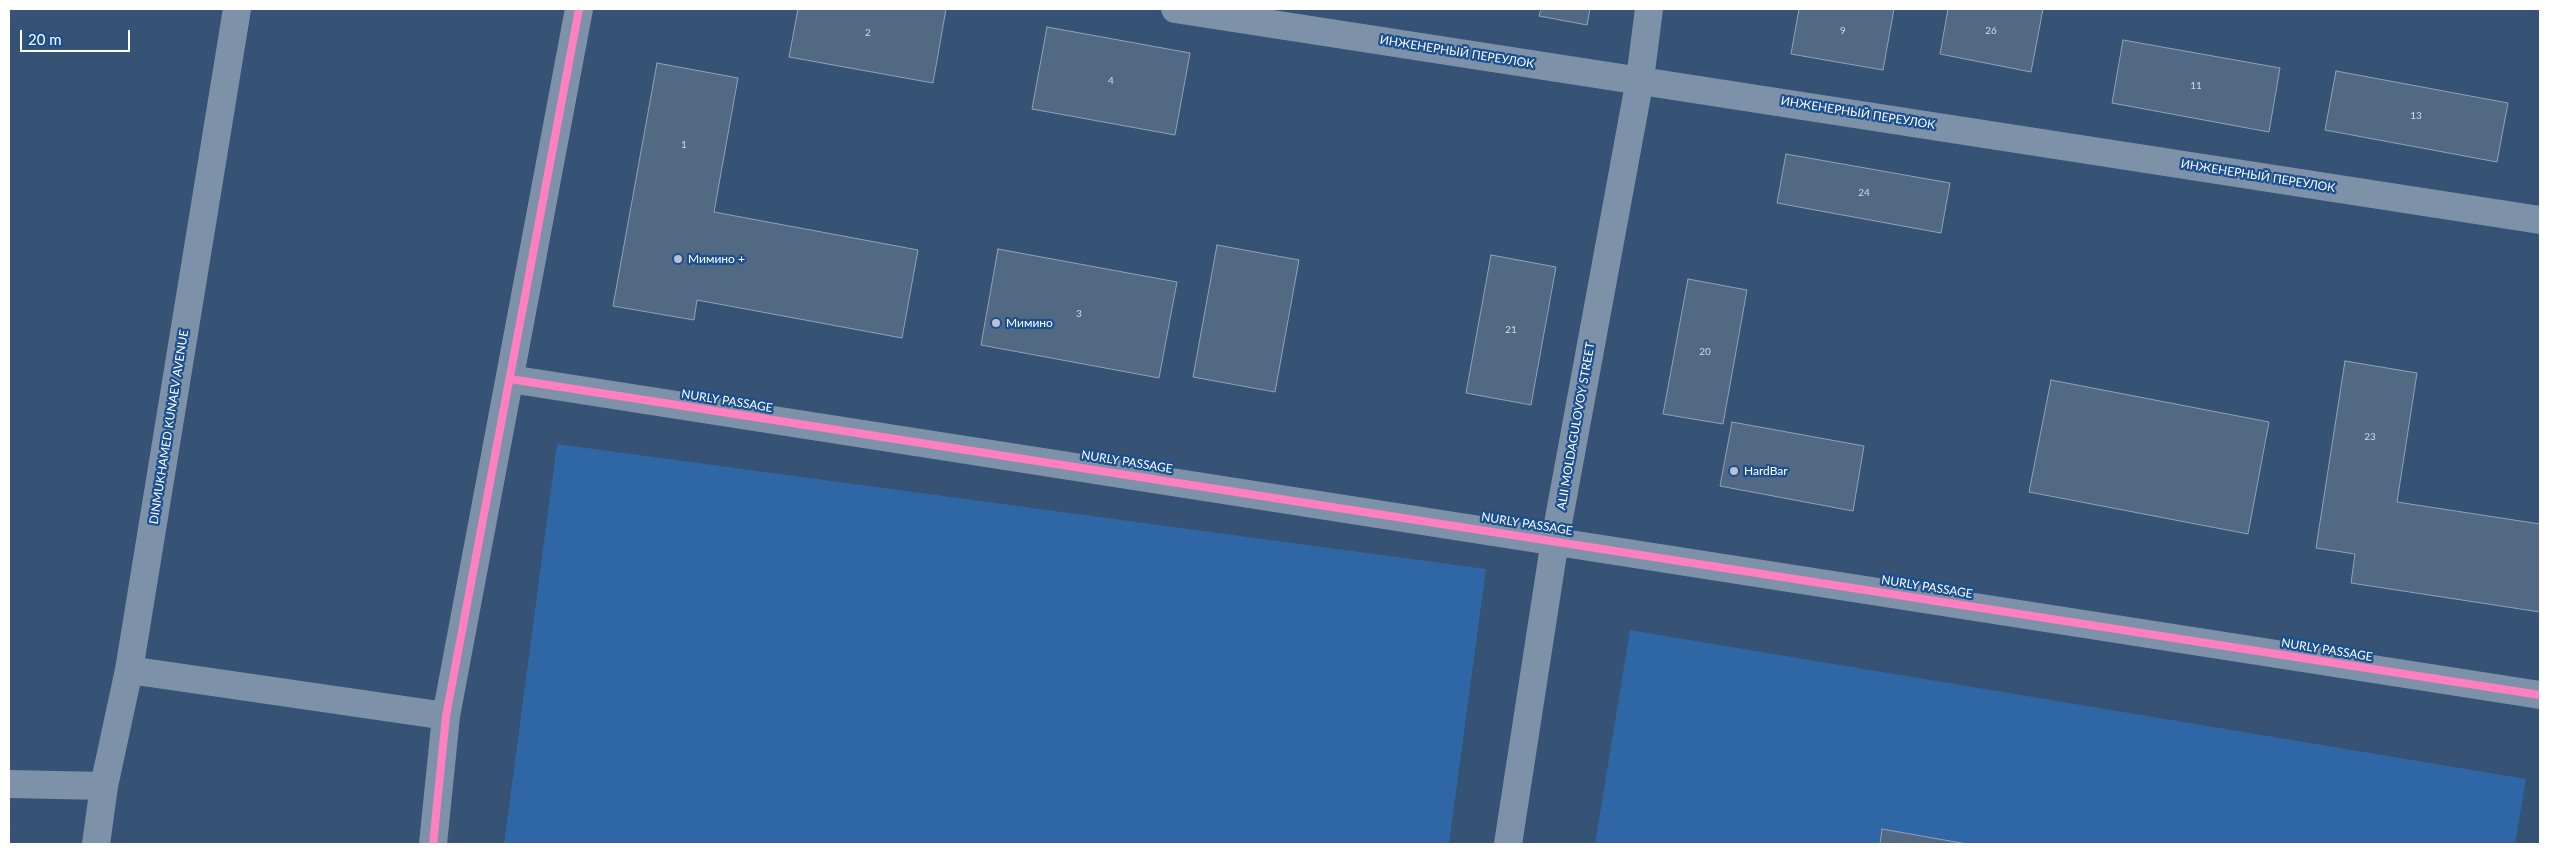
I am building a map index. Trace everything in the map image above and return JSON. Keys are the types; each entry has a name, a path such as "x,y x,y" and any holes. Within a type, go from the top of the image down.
{"street":[{"name":"DINMUKHAMED KUNAEV AVENUE","path":"96,844 104,786 129,670 237,9"},
{"path":"433,844 446,716 579,9"},
{"name":"ИНЖЕНЕРНЫЙ ПЕРЕУЛОК","path":"1175,9 1640,79 2540,220"},
{"name":"ALII MOLDAGULOVOY STREET","path":"1508,844 1555,540 1640,79 1650,9"},
{"name":"NURLY PASSAGE","path":"510,379 1555,540 2540,695"},
{"path":"129,670 446,716"},
{"path":"9,784 104,786"}],"shaded area":[{"path":"557,444 1486,569 1449,844 504,844"},
{"path":"1630,630 2526,779 2515,844 1595,844"}],"building":[{"path":"798,9 946,9 933,83 789,57"},
{"path":"1541,9 1590,9 1587,25 1539,16"},
{"path":"1799,9 1894,9 1883,70 1791,54"},
{"path":"1948,9 2043,9 2031,72 1940,54"},
{"path":"1047,27 1190,53 1175,135 1032,109"},
{"path":"2123,40 2280,68 2269,132 2112,103"},
{"path":"657,63 738,78 714,212 918,250 902,338 697,300 694,320 613,306"},
{"path":"2336,71 2508,103 2497,162 2325,130"},
{"path":"1786,154 1950,183 1941,233 1777,203"},
{"path":"1217,245 1299,260 1275,392 1193,377"},
{"path":"998,249 1177,282 1159,378 981,345"},
{"path":"1491,255 1556,267 1531,405 1466,393"},
{"path":"1688,279 1747,290 1723,424 1663,414"},
{"path":"2345,361 2417,373 2397,502 2540,524 2540,612 2351,583 2355,554 2316,548"},
{"path":"2051,380 2269,422 2248,534 2029,492"},
{"path":"1732,422 1864,446 1853,511 1720,486"},
{"path":"1882,829 1967,844 1880,844"}],"cycle path":[{"path":"433,844 446,716 579,9"},
{"path":"510,379 2540,695"}],"place":[{"name":"Мимино +","path":"678,259"},
{"name":"Мимино","path":"996,323"},
{"name":"HardBar","path":"1734,471"}]}
